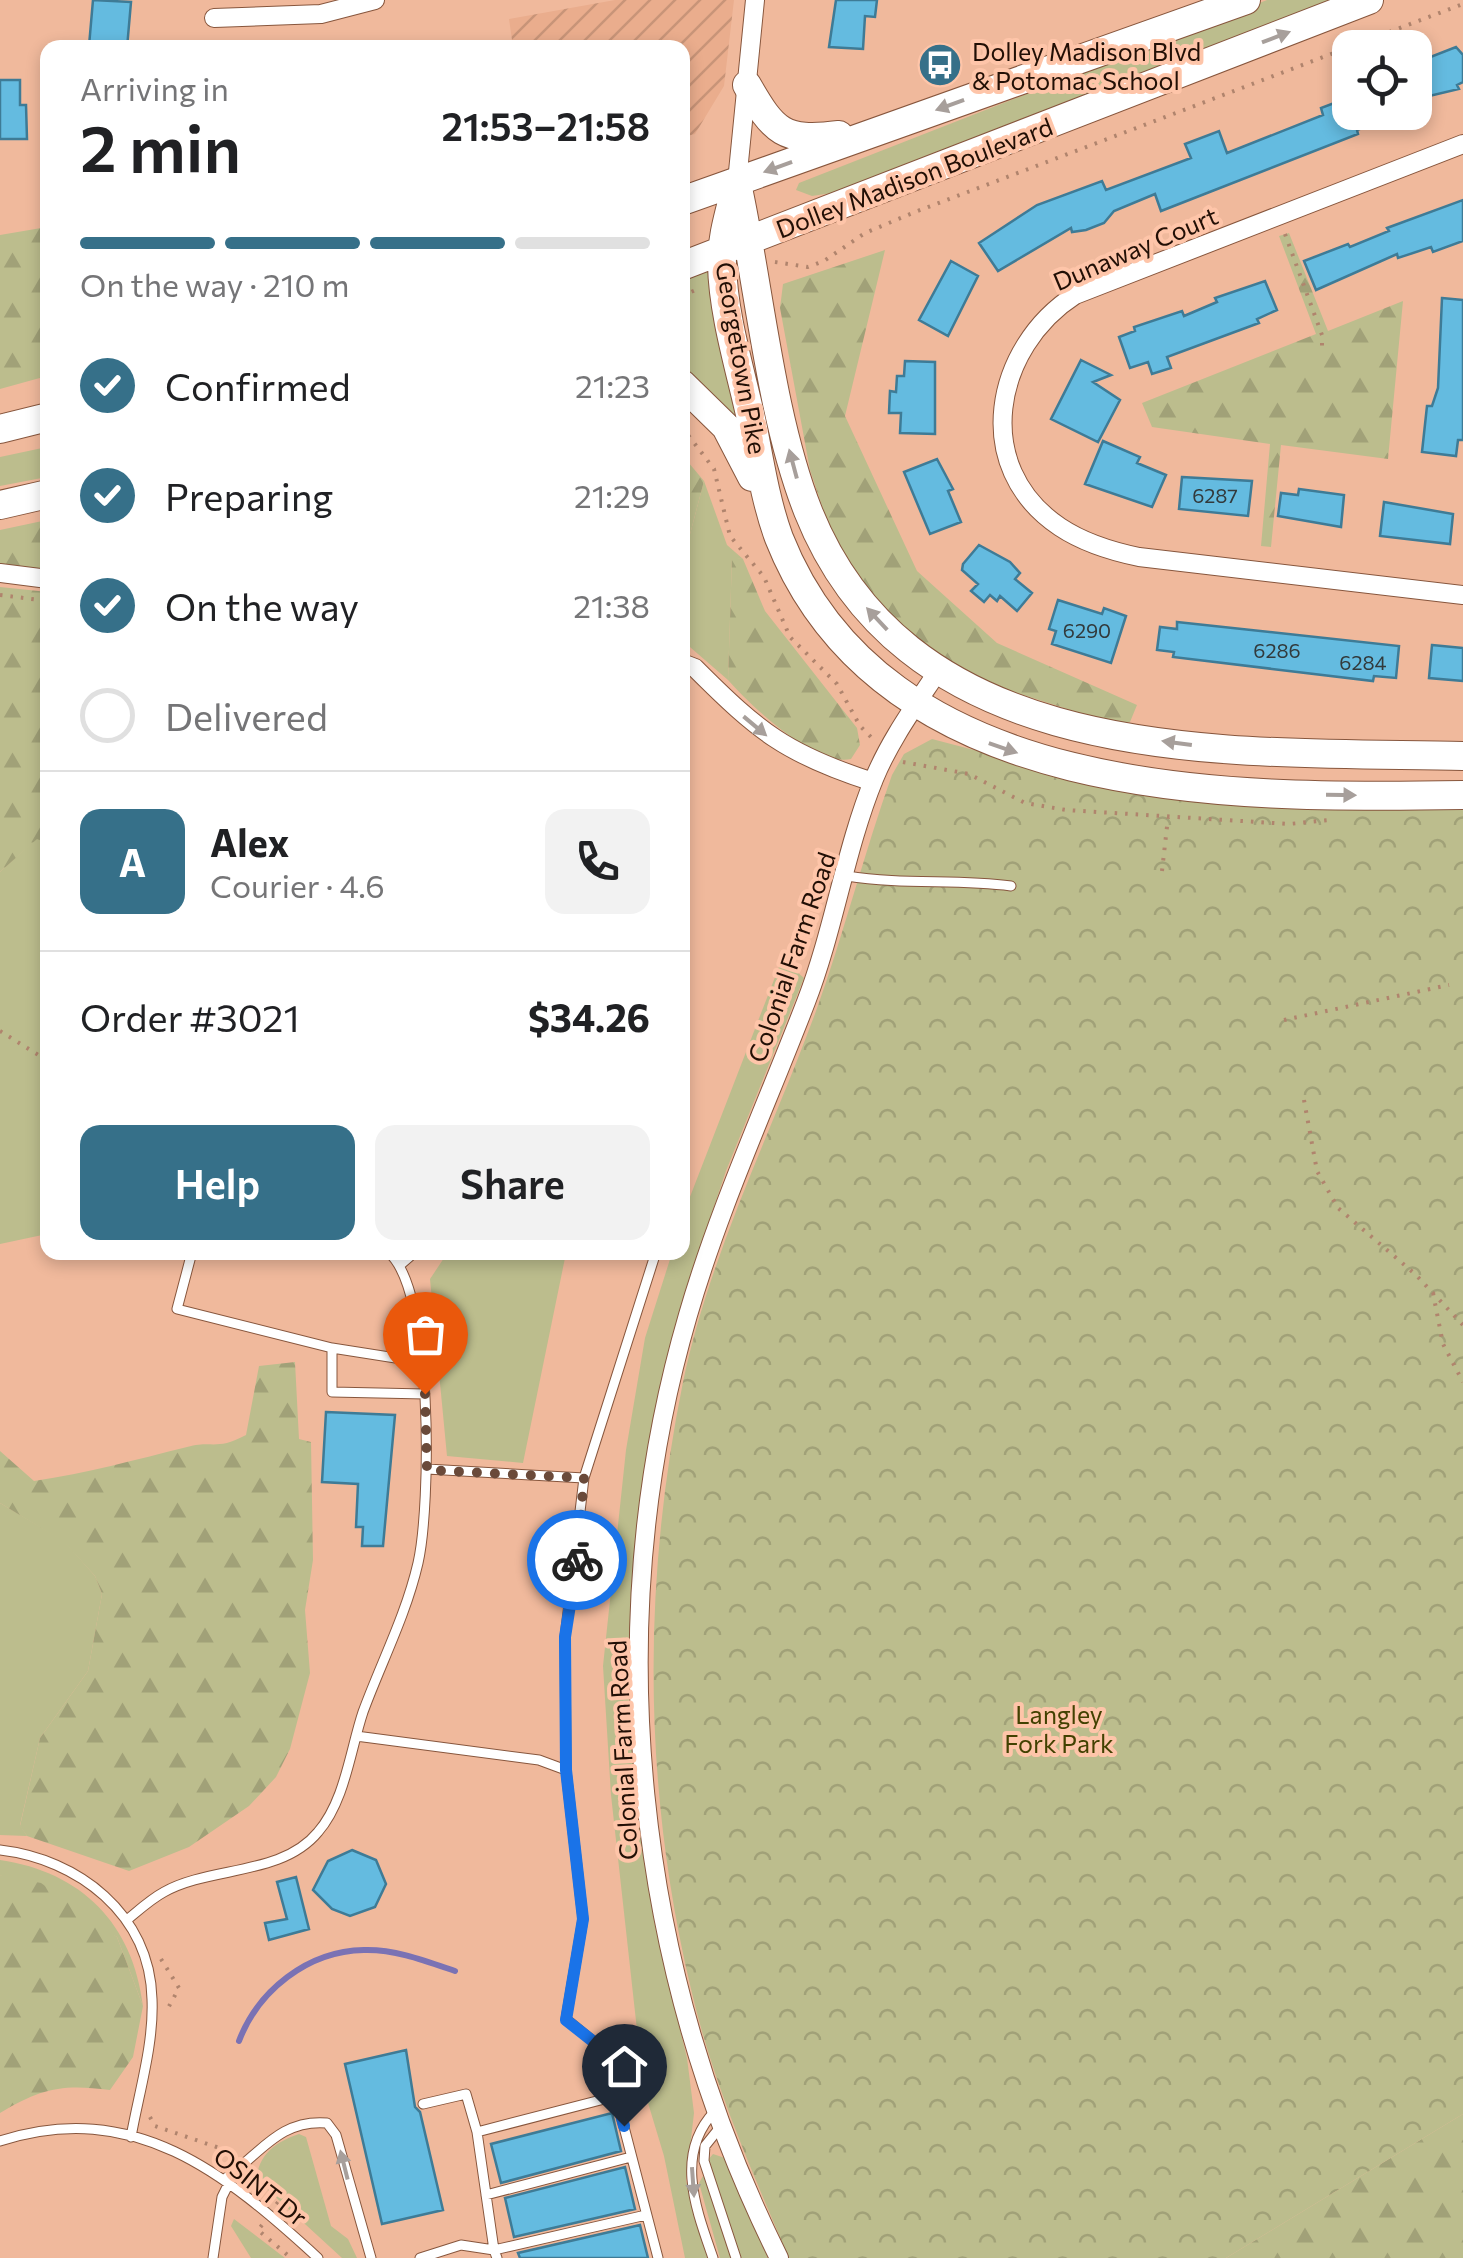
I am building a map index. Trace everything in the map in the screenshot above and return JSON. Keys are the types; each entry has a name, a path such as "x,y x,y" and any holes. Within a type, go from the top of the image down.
{"main road":[{"name":"Dolley Madison Boulevard","path":"690,198 1246,0"},
{"name":"Dolley Madison Boulevard","path":"690,265 737,260 1369,0"},
{"path":"747,85 768,121 792,136 810,138 885,128"},
{"name":"Georgetown Pike","path":"737,182 737,260 778,534 808,592 880,674 951,726 999,747 1119,774 1268,792 1463,794"},
{"name":"Georgetown Pike","path":"737,260 793,464 815,527 858,598 904,646 938,671 974,692 1034,716 1161,741 1251,751 1463,756"},
{"path":"690,392 726,427 778,534"},
{"path":"0,428 40,419"},
{"path":"0,505 40,496"}],"street":[{"path":"214,18 321,14 374,0"},
{"path":"737,182 755,0"},
{"name":"Dunaway Court","path":"1463,144 1076,295 1037,325 1022,345 1004,390 1005,444 1013,468 1048,517 1096,547 1157,560 1463,595"},
{"path":"0,573 40,578"},
{"path":"690,666 755,728 783,747 873,782"},
{"name":"Colonial Farm Road","path":"779,2258 718,2118 676,1982 652,1859 639,1698 645,1544 664,1416 687,1317 720,1216 807,1000 873,782 938,671"}],"lane":[{"path":"847,876 904,884 956,879 1012,886"},
{"path":"190,1260 178,1309 332,1348 421,1362"},
{"path":"128,1920 166,1890 288,1854 316,1836 332,1813 412,1586 424,1520 425,1394 409,1290 395,1260"},
{"path":"400,1265 406,1260"},
{"path":"653,1260 584,1478 565,1637 566,1770 583,1919 566,2020 604,2050 658,2258"},
{"path":"332,1348 332,1392 425,1394"},
{"path":"427,1470 584,1478"},
{"path":"356,1736 540,1760 566,1770"},
{"path":"0,1850 31,1854 67,1868 94,1886 128,1920 152,1998 131,2137"},
{"path":"423,2104 466,2094 476,2132 495,2254"},
{"path":"476,2132 616,2096"},
{"path":"713,2258 691,2174 696,2137 718,2118"},
{"path":"718,2118 705,2146 704,2160 736,2258"},
{"path":"213,2258 228,2179 274,2134 306,2121 327,2123 336,2134 371,2258"},
{"name":"OSINT Dr","path":"0,2141 70,2129 131,2137 179,2153 228,2179 318,2258"},
{"path":"486,2195 632,2157"},
{"path":"419,2258 461,2245 495,2254 646,2214"}],"path":[{"path":"690,291 737,260 808,266 824,261 865,233 915,212 1463,4"},
{"path":"1278,216 1322,336 1322,348"},
{"path":"690,438 714,470 730,536 764,577 790,637 837,684 860,726 874,740"},
{"path":"0,595 40,600"},
{"path":"1162,871 1168,818"},
{"path":"1284,1020 1450,985"},
{"path":"0,1031 40,1056"},
{"path":"1304,1100 1317,1171 1338,1208 1463,1325"},
{"path":"1433,1293 1442,1344 1463,1382"},
{"path":"158,1954 179,1988 166,2012"},
{"path":"149,2113 155,2126 206,2146 222,2146 282,2197 258,2230 291,2258"}],"shaded area":[{"path":"615,0 734,0 724,86 695,134 690,135 690,40 512,40 509,19"}],"green space":[{"path":"1267,0 1337,0 832,193 812,196 796,190 799,183"},
{"path":"40,228 40,378 0,389 0,235"},
{"path":"1289,233 1328,331 1403,301 1388,459 1281,445 1271,547 1261,546 1270,444 1152,427 1142,403 1316,334 1279,236"},
{"path":"885,250 845,416 917,571 997,643 1137,705 1130,722 1111,723 963,676 910,636 861,586 830,530 810,470 780,308 783,284"},
{"path":"716,265 752,457 690,381 690,276"},
{"path":"40,448 40,478 0,486 0,457"},
{"path":"690,464 704,481 690,534"},
{"path":"704,481 727,545 743,559 732,558 728,680 690,647 690,534"},
{"path":"40,521 40,572 0,567 0,530"},
{"path":"732,557 743,559 765,611 857,728 860,745 851,759 836,759 802,744 768,719 728,680"},
{"path":"0,587 40,591 40,840 0,872"},
{"name":"Langley Fork Park","path":"932,739 1054,771 1463,801 1463,2114 1226,2258 789,2258 710,2058 675,1913 657,1762 655,1610 660,1534 683,1382 709,1287 816,1011 892,775 904,754"},
{"path":"37,838 40,840 40,1235 0,1244 0,872"},
{"path":"782,959 804,978 726,1171 683,1299 655,1419 637,1548 629,1673 638,1806 655,1926 687,2058 694,2113 686,2181 709,2258 685,2258 664,2156 633,2053 638,2039 611,1795 603,1666 626,1450 645,1338 670,1260 690,1260 690,1197"},
{"path":"443,1260 565,1260 523,1463 447,1456 430,1279"},
{"path":"295,1362 299,1439 311,1442 313,1560 305,1610 310,1673 290,1749 276,1777 249,1806 189,1847 129,1871 27,1836 20,1826 40,1738 88,1671 102,1594 95,1576 64,1542 0,1503 0,1451 34,1481 196,1445 228,1443 246,1435 259,1366"},
{"path":"0,1503 64,1541 95,1576 102,1594 88,1671 40,1738 20,1825 27,1836 0,1835"},
{"path":"0,1860 56,1876 98,1907 128,1950 143,2006 117,1937 0,1875"},
{"path":"0,1875 41,1883 117,1937 143,2006 133,2057 110,2090 53,2090 0,2113"},
{"path":"1463,2114 1463,2258 1226,2258"},
{"path":"299,2134 306,2137 331,2226 348,2239 357,2258 342,2258 257,2180 264,2156"},
{"path":"713,2154 725,2158 768,2258 741,2258 708,2160"},
{"path":"703,2176 731,2258 720,2258 699,2183"},
{"path":"234,2219 285,2258 251,2258 231,2226"}],"building":[{"path":"93,0 131,2 128,40 90,40"},
{"path":"836,0 877,0 875,17 865,16 863,49 829,47"},
{"path":"1456,47 1463,55 1463,82 1457,85 1459,89 1432,95 1432,56"},
{"path":"0,80 20,80 20,105 26,105 27,139 0,139"},
{"path":"1332,104 1332,130 1357,130 1358,134 1161,211 1155,194 1114,211 1104,223 1086,230 1072,232 1071,228 998,271 979,243 1037,205 1102,181 1106,190 1191,158 1185,144 1219,131 1227,153 1323,115 1321,108"},
{"path":"1463,200 1463,241 1433,252 1431,247 1398,258 1397,254 1316,290 1304,261 1348,244 1350,247 1389,231 1387,228"},
{"path":"951,261 978,276 948,336 919,320"},
{"path":"1265,281 1277,310 1257,319 1259,323 1167,357 1171,368 1152,374 1148,362 1130,368 1119,337 1135,331 1134,327 1182,311 1184,316 1217,302 1215,298"},
{"path":"1442,298 1463,300 1463,440 1458,440 1456,456 1422,452 1427,406 1432,406 1438,388"},
{"path":"1081,360 1111,375 1093,382 1120,400 1098,442 1051,419"},
{"path":"905,361 935,362 935,434 900,433 901,413 889,413 890,391 896,392 897,376 904,376"},
{"path":"1103,441 1140,457 1137,463 1166,475 1152,507 1085,484"},
{"path":"937,459 953,489 948,491 961,522 930,534 904,472"},
{"path":"1182,477 1252,481 1248,516 1179,509"},
{"path":"1299,489 1344,495 1341,527 1278,516 1281,493 1298,495"},
{"path":"1384,502 1453,514 1450,544 1380,536"},
{"path":"979,545 1010,562 1020,573 1015,579 1032,593 1017,611 1000,596 997,601 990,595 984,602 971,591 978,584 962,570 963,564"},
{"path":"1058,600 1102,614 1104,608 1126,616 1111,663 1052,644 1056,631 1049,629"},
{"path":"1177,622 1399,646 1396,678 1374,676 1373,681 1173,657 1174,652 1157,650 1160,627 1177,629"},
{"path":"1432,645 1463,648 1463,681 1429,678"},
{"path":"326,1412 395,1415 383,1546 362,1546 363,1527 356,1527 358,1484 322,1482"},
{"path":"352,1850 376,1860 386,1884 375,1907 350,1916 332,1909 313,1890 328,1861"},
{"path":"296,1877 309,1929 269,1940 265,1923 287,1919 277,1882"},
{"path":"406,2050 415,2107 420,2112 443,2210 382,2224 345,2064"},
{"path":"612,2113 621,2151 501,2183 491,2144"},
{"path":"625,2167 635,2209 514,2237 505,2198"},
{"path":"640,2225 648,2258 520,2258 518,2253"}],"waterway":[{"path":"239,2041 247,2023 272,1990 304,1966 323,1958 343,1952 387,1951 455,1971"}],"way so far":[{"path":"425,1394 427,1470 584,1478 577,1560"}],"place":[{"name":"Dolley Madison Blvd & Potomac School","path":"940,65"}],"route":[{"path":"577,1560 565,1637 566,1770 583,1919 576,1942 566,2020 604,2050 624,2126"}]}
